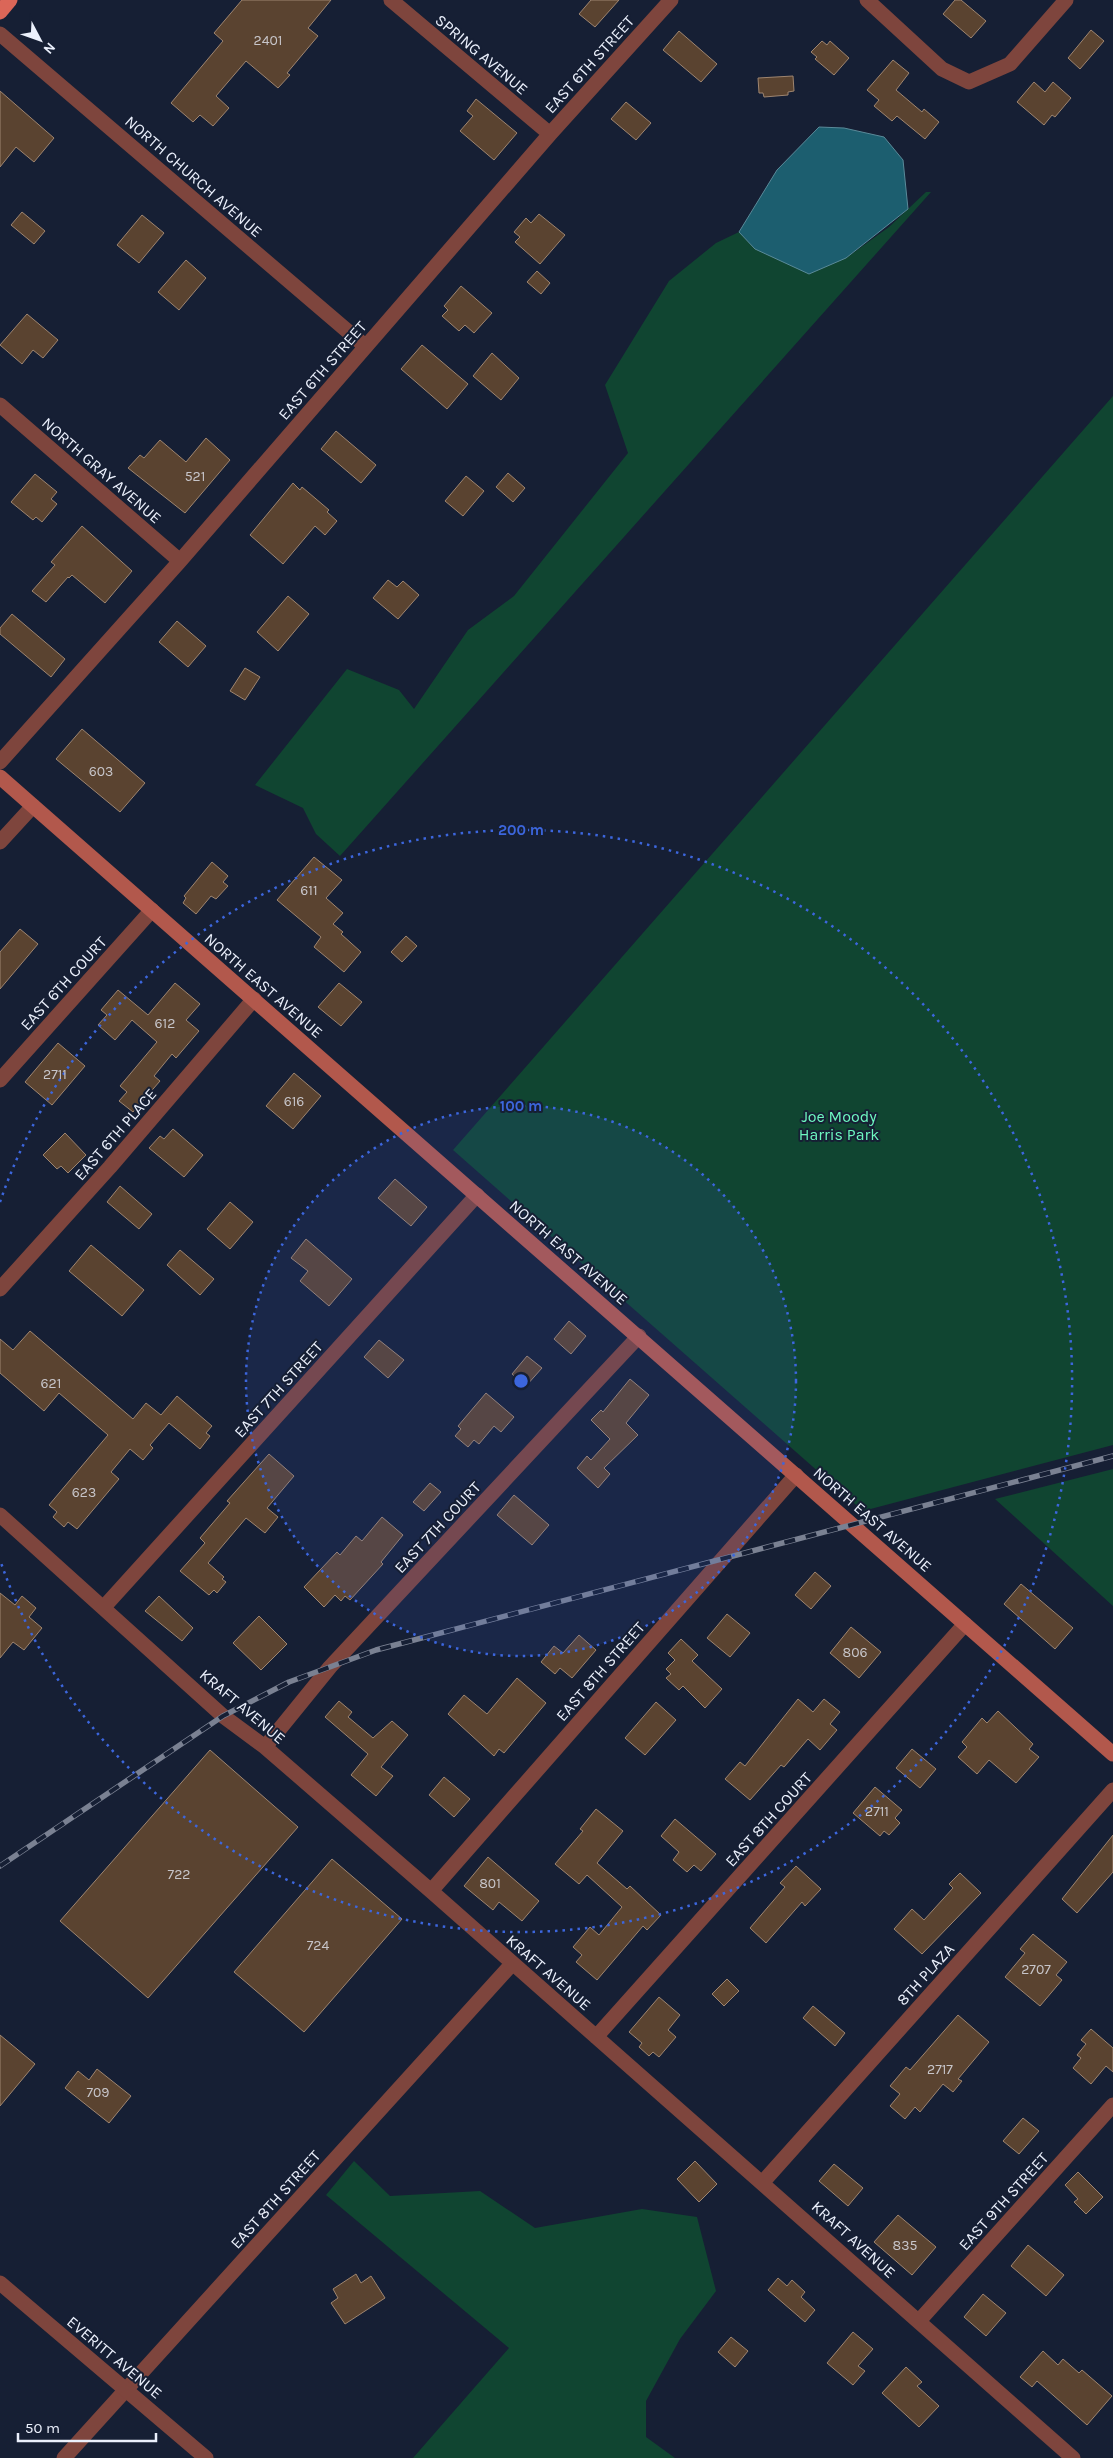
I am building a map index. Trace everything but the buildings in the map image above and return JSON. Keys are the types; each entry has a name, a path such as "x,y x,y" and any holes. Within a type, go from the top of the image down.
{"main road":[{"path":"0,12 10,0"},
{"name":"NORTH EAST AVENUE","path":"0,777 1113,1754"}],"street":[{"name":"SPRING AVENUE","path":"391,0 550,134"},
{"name":"EAST 6TH STREET","path":"0,762 180,561 550,134 671,0"},
{"path":"867,0 942,69 969,82 1010,64 1066,0"},
{"name":"NORTH CHURCH AVENUE","path":"0,34 365,346"},
{"name":"NORTH GRAY AVENUE","path":"0,405 180,561"},
{"path":"0,842 33,806"},
{"name":"EAST 6TH COURT","path":"0,1080 152,910"},
{"name":"EAST 6TH PLACE","path":"0,1290 110,1167 254,1000"},
{"name":"EAST 7TH STREET","path":"104,1607 478,1195"},
{"name":"EAST 7TH COURT","path":"265,1747 330,1667 639,1336"},
{"name":"EAST 8TH STREET","path":"431,1891 796,1475"},
{"name":"KRAFT AVENUE","path":"0,1515 223,1716 265,1747 431,1891 512,1964 763,2182 1073,2458"},
{"name":"EAST 8TH COURT","path":"596,2037 965,1624"},
{"name":"8TH PLAZA","path":"763,2182 1113,1790"},
{"name":"EAST 8TH STREET","path":"64,2458 512,1964"},
{"name":"EAST 9TH STREET","path":"919,2321 1113,2105"},
{"name":"EVERITT AVENUE","path":"0,2283 206,2458"}],"green space":[{"path":"926,192 931,192 340,856 316,834 303,808 255,785 347,669 399,690 414,709 468,630 514,596 628,453 605,385 669,281 716,243 739,232 755,249 846,258 889,227"},
{"name":"Joe Moody Harris Park","path":"1113,396 1113,1445 863,1511 453,1150"},
{"path":"1113,1469 1113,1606 995,1499"},
{"path":"354,2161 390,2196 480,2191 535,2228 642,2209 697,2217 716,2291 680,2339 646,2401 646,2437 675,2458 413,2458 509,2348 326,2195"}],"water":[{"path":"819,127 844,128 884,137 903,160 908,209 846,258 809,274 755,249 739,232 777,170"}],"railway":[{"path":"0,1866 223,1716 289,1682 376,1650 1113,1456"}]}
